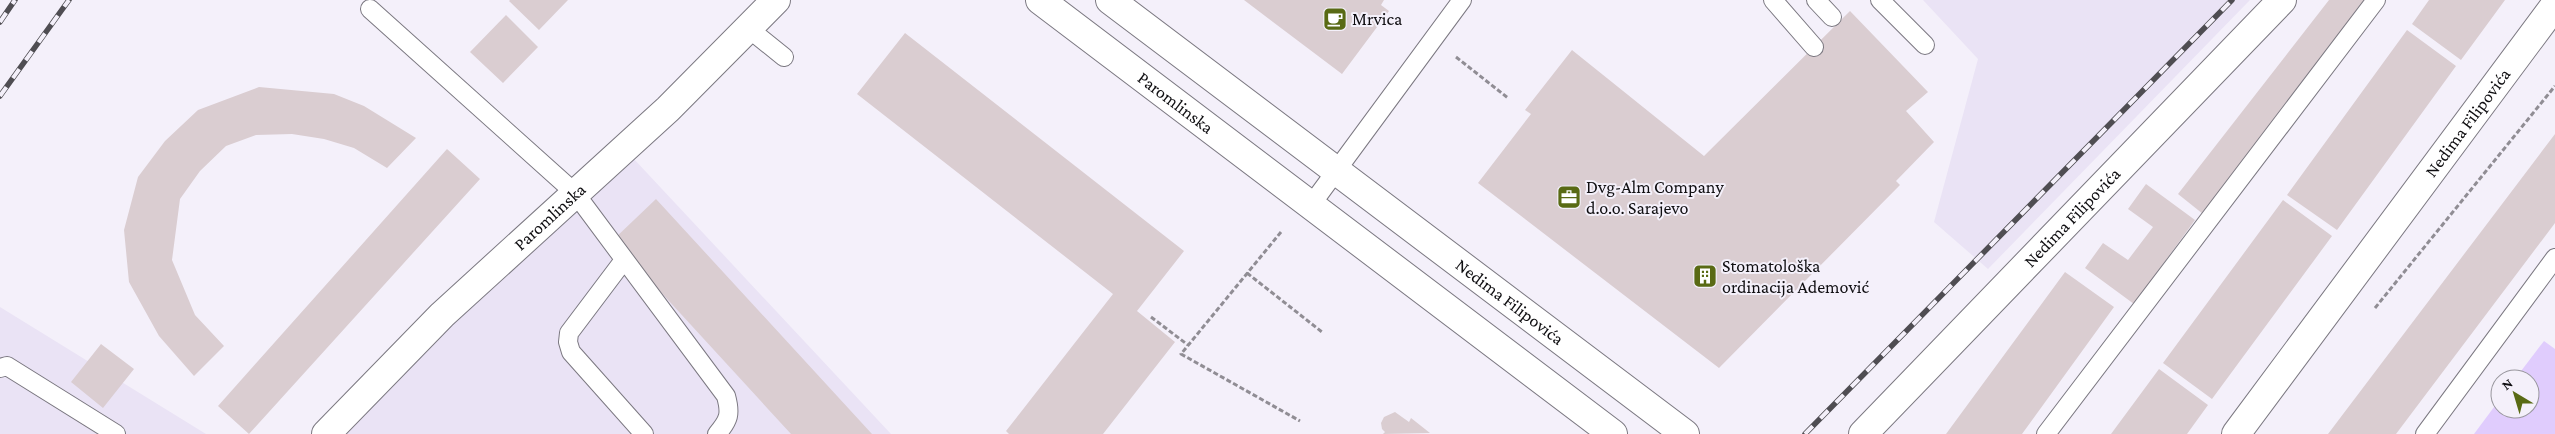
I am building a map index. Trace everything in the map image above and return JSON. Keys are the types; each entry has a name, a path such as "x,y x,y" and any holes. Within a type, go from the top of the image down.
{"street":[{"name":"Paromlinska","path":"326,434 442,315 668,109 776,0"},
{"name":"Paromlinska","path":"1040,0 1311,205"},
{"path":"1110,0 1336,170"},
{"name":"Nedima Filipovića","path":"1863,434 2282,0"},
{"name":"Nedima Filipovića","path":"2236,434 2555,5"},
{"name":"Nedima Filipovića","path":"1336,170 1685,434"},
{"path":"1311,205 1613,434"}],"lane":[{"path":"1311,205 1462,0"},
{"path":"1773,0 1814,47"},
{"path":"1816,0 1832,17"},
{"path":"1880,0 1925,45"},
{"path":"2046,434 2376,0"},
{"path":"370,9 575,193 726,396 729,406 728,421 717,434"},
{"path":"748,28 784,57"},
{"path":"2425,434 2555,258"},
{"path":"624,260 569,333 568,342 571,352 644,434"},
{"path":"0,368 7,366 116,434"}],"path":[{"path":"1453,56 1508,98"},
{"path":"2371,312 2555,86"},
{"path":"1280,232 1181,354 1300,421"},
{"path":"1247,273 1322,332"},
{"path":"1150,317 1188,346"}],"shaded area":[{"path":"1923,0 2250,0 1988,269 1934,222 1978,59"},
{"path":"633,158 891,434 324,434"},
{"path":"0,307 206,434 0,434"},
{"path":"2544,341 2555,349 2555,434 2474,434 2490,412 2490,419 2540,419 2540,369 2523,369"}],"building":[{"path":"510,0 568,0 539,30"},
{"path":"1244,0 1384,0 1381,5 1389,11 1342,74"},
{"path":"2329,0 2367,0 2203,214 2178,194"},
{"path":"2429,0 2505,0 2461,60 2412,24"},
{"name":"Stomatološka ordinacija Ademović","path":"1850,11 1928,92 1906,111 1934,142 1896,181 1900,185 1719,368 1478,183 1531,114 1525,110 1572,50 1704,156"},
{"path":"506,15 538,47 503,83 470,52"},
{"path":"2407,30 2456,66 2337,230 2287,195"},
{"path":"905,33 1184,251 1137,311 1175,342 1103,434 1009,434 1006,431 1113,294 857,94"},
{"path":"259,87 334,94 364,106 416,138 387,168 354,148 324,139 292,134 256,135 226,146 200,171 180,199 172,260 195,315 224,346 194,376 159,336 129,282 124,230 138,177 165,141 198,110"},
{"path":"2555,134 2555,223 2396,434 2328,434"},
{"path":"447,149 480,179 249,434 218,406"},
{"path":"2146,184 2195,220 2134,304 2085,268 2103,243 2128,260 2153,227 2128,209"},
{"path":"656,199 872,434 791,434 613,240"},
{"path":"2283,200 2332,236 2212,399 2163,363"},
{"path":"2065,272 2114,307 2022,434 1946,434"},
{"path":"101,344 134,369 103,408 71,382"},
{"path":"2159,369 2208,405 2187,434 2111,434"},
{"path":"1395,412 1409,422 1411,418 1430,433 1383,434 1385,432 1382,429 1381,423 1384,417"}],"railway":[{"path":"0,22 15,0"},
{"path":"0,96 69,0"},
{"path":"1805,434 2232,0"}],"place":[{"name":"Mrvica","path":"1335,19"},
{"name":"Dvg-Alm Company d.o.o. Sarajevo","path":"1569,197"},
{"name":"Stomatološka ordinacija Ademović","path":"1705,276"}]}
